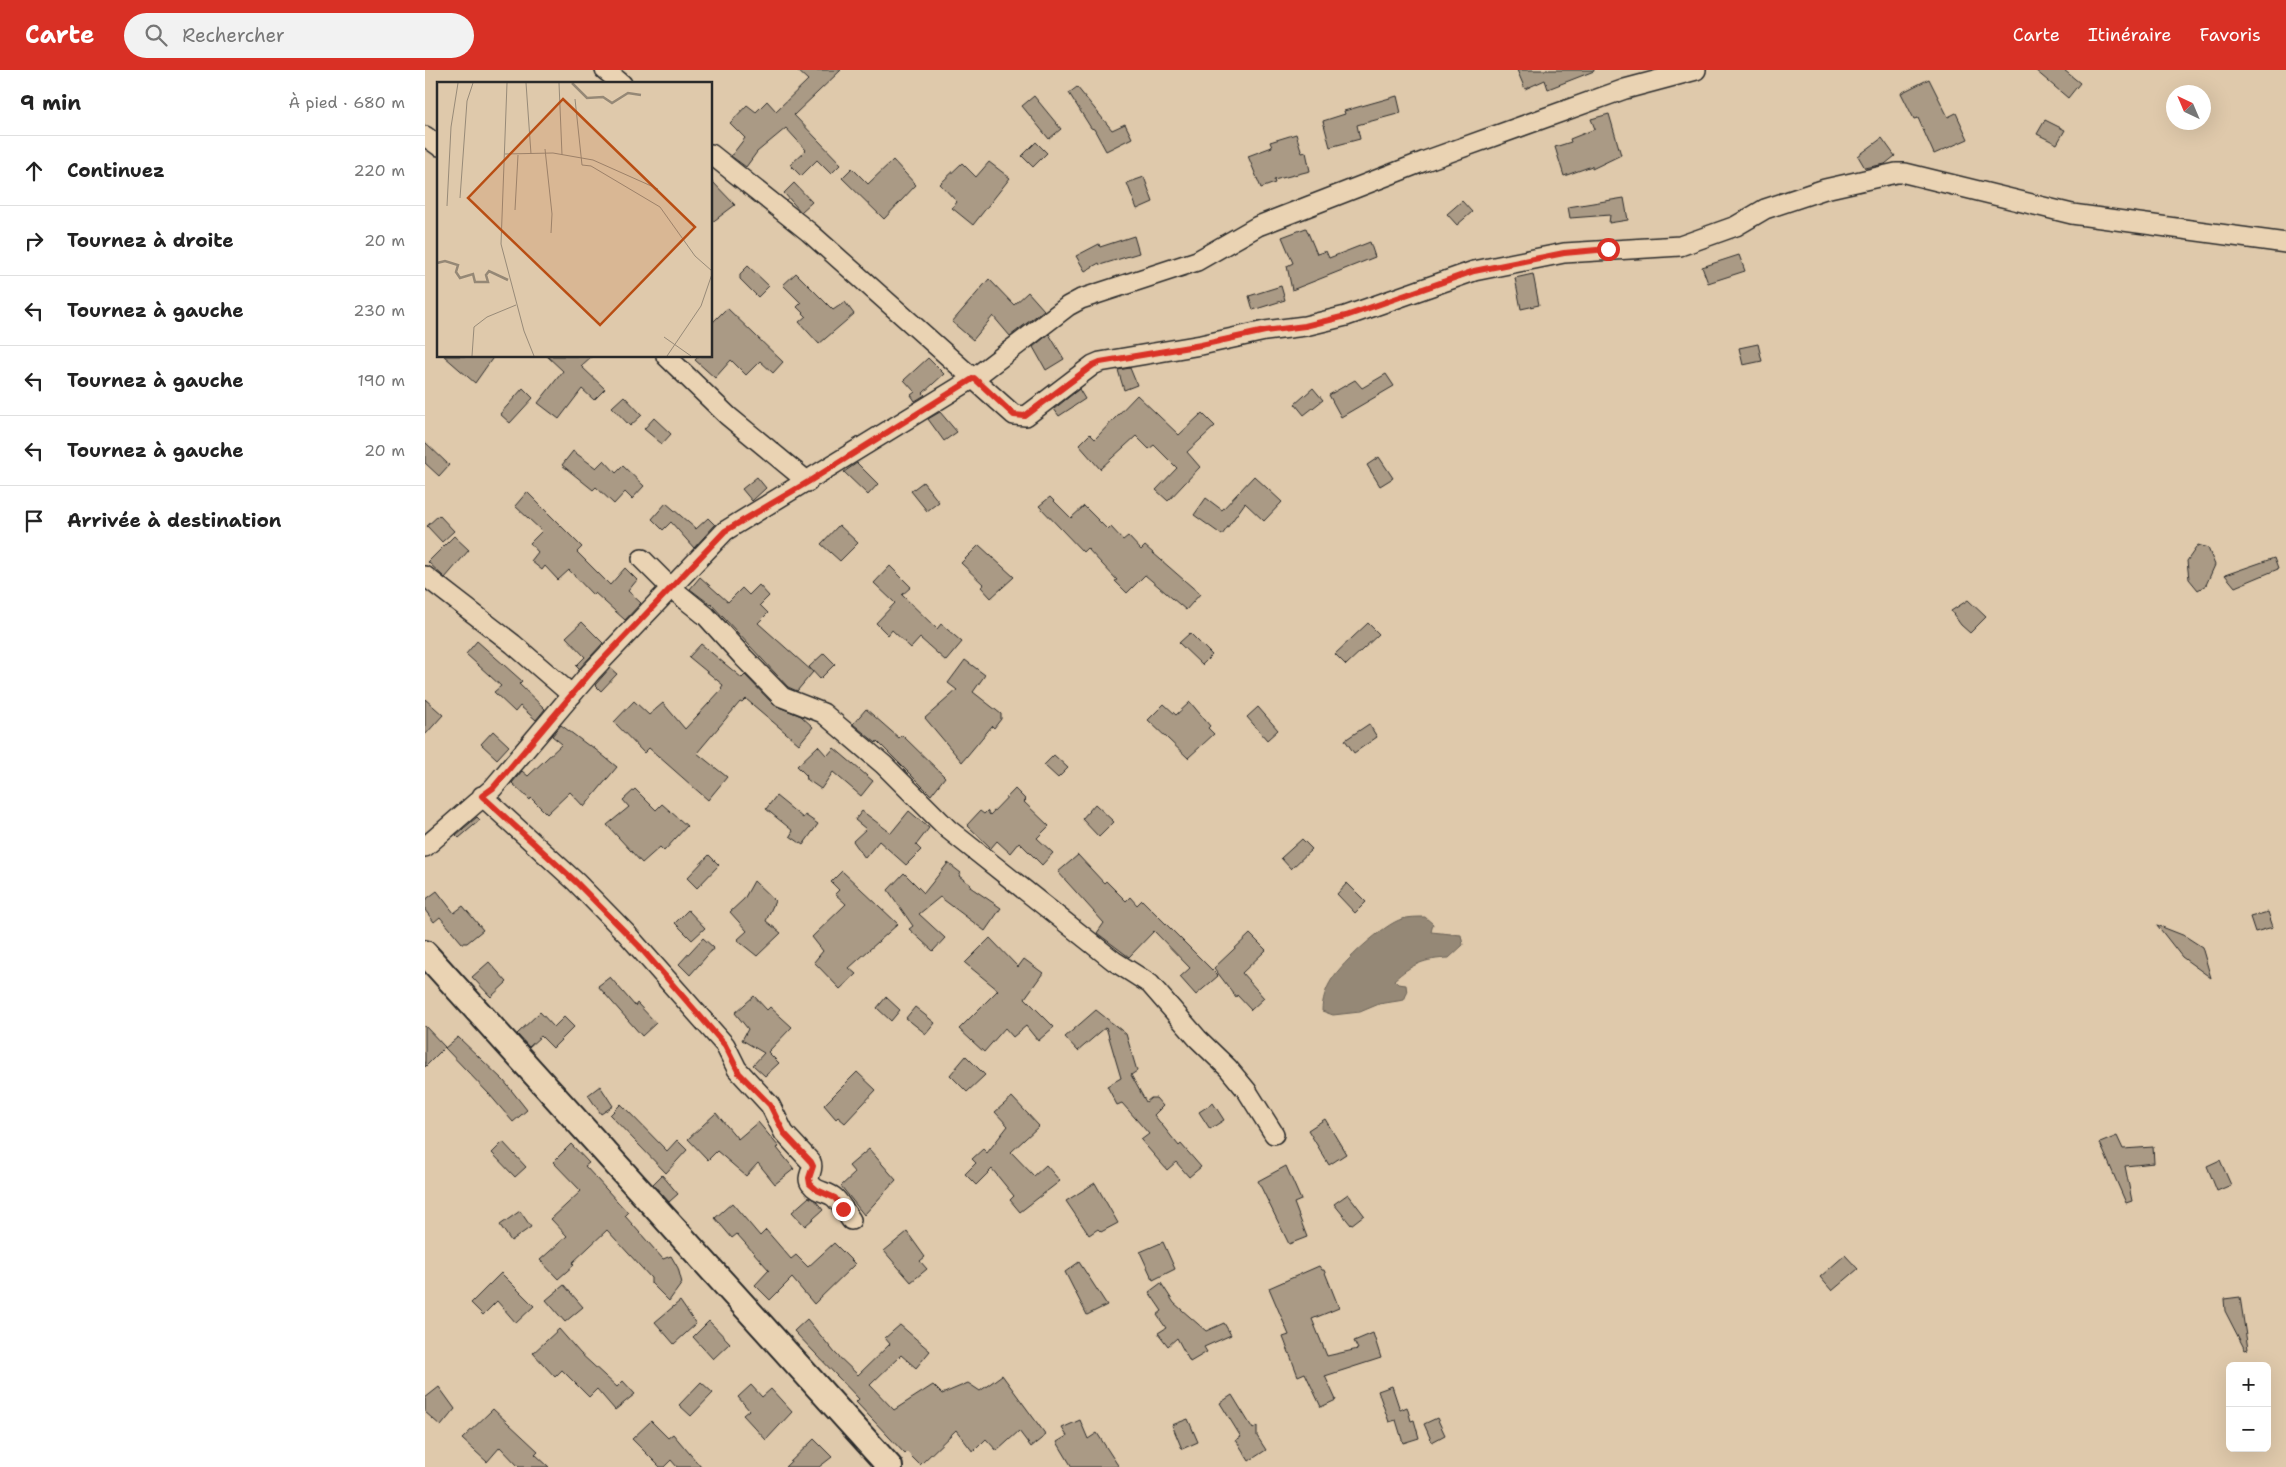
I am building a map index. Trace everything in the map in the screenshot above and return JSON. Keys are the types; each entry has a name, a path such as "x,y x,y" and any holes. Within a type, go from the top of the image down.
{"main road":[{"path":"425,953 890,1467"}],"street":[{"path":"605,70 620,82"},
{"path":"425,847 493,788 572,695 670,587 725,531 808,482 974,378 1068,306 1081,299 1197,260 1258,226 1425,161 1625,90 1696,70"},
{"path":"425,136 437,145"},
{"path":"713,156 809,232 1014,415 1025,416 1093,365 1100,362 1201,345 1265,331 1305,326 1346,316 1474,271 1564,253 1680,246 1736,226 1765,209 1825,189 1896,173 1905,173 2073,214 2286,243"},
{"path":"668,358 729,416 808,482"},
{"path":"642,559 670,587 706,616 743,658 782,697 823,713 884,765 948,829 1114,960 1151,984 1197,1039 1228,1068 1247,1091 1274,1134"},
{"path":"425,576 513,644 572,695"},
{"path":"482,796 589,895 675,987 725,1045 739,1073 770,1105 784,1133 811,1162 813,1166 809,1178 810,1184 817,1190 835,1198 851,1220"}],"shaded area":[{"path":"1425,917 1433,924 1431,932 1461,935 1463,945 1449,958 1419,963 1394,980 1398,984 1406,985 1407,993 1404,1000 1379,1004 1360,1012 1333,1015 1322,1011 1325,994 1332,979 1364,945 1394,922 1407,918"}],"building":[{"path":"797,70 841,70 794,115 841,164 831,174 817,160 801,176 790,165 806,150 786,128 757,152 746,167 731,156 745,138 730,123 747,105 756,112 767,101 776,111 808,80"},
{"path":"1517,70 1594,71 1548,89 1545,80 1525,89"},
{"path":"2035,70 2064,70 2080,83 2068,98"},
{"path":"1929,79 1948,117 1956,113 1968,139 1934,154 1918,118 1914,119 1901,93"},
{"path":"1077,87 1112,130 1125,124 1132,138 1106,151 1094,129 1091,128 1069,93"},
{"path":"1034,96 1061,129 1049,139 1022,106"},
{"path":"1397,96 1401,113 1357,125 1360,139 1330,147 1323,121 1345,114 1344,111"},
{"path":"1609,114 1621,155 1592,169 1592,166 1564,176 1555,147 1571,142 1570,139 1595,129 1591,119"},
{"path":"2045,120 2065,130 2057,144 2037,134"},
{"path":"1296,134 1302,153 1306,152 1310,171 1274,180 1275,183 1261,188 1248,156 1272,147 1270,142"},
{"path":"1882,138 1895,156 1885,164 1865,168 1858,156"},
{"path":"1036,142 1047,153 1033,167 1022,156"},
{"path":"893,160 916,185 884,219 842,178 852,168 868,184"},
{"path":"989,162 1010,178 973,225 952,208 957,202 940,184 962,163 976,177"},
{"path":"1144,177 1153,202 1137,209 1127,183"},
{"path":"713,182 735,205 713,222"},
{"path":"794,183 812,202 801,212 784,193"},
{"path":"1624,198 1628,220 1609,223 1610,215 1570,218 1568,207"},
{"path":"1462,201 1472,212 1457,225 1447,214"},
{"path":"1306,228 1317,254 1326,251 1329,258 1370,242 1375,257 1292,290 1287,266 1293,263 1282,237"},
{"path":"1134,236 1139,253 1100,265 1099,263 1085,271 1076,256 1099,244 1100,247"},
{"path":"1739,255 1745,271 1708,283 1702,267"},
{"path":"748,266 769,286 758,297 740,279 740,274"},
{"path":"796,273 833,310 845,302 854,314 819,344 799,322 806,316 797,307 801,303 783,285"},
{"path":"1533,274 1539,305 1521,309 1515,278"},
{"path":"989,279 1014,305 1028,292 1044,310 1010,336 993,316 973,340 952,322"},
{"path":"1281,286 1285,300 1253,310 1249,296"},
{"path":"727,308 783,362 773,373 760,361 746,375 731,360 715,378 695,360 697,358 713,358 713,322"},
{"path":"1049,334 1064,359 1046,370 1033,347"},
{"path":"1758,344 1762,361 1743,365 1739,348"},
{"path":"446,358 493,358 475,383"},
{"path":"549,358 590,358 581,366 605,389 594,400 582,389 559,419 538,403 563,371"},
{"path":"928,358 944,374 923,393 925,395 915,401 911,395 915,392 904,380"},
{"path":"1130,368 1137,385 1124,390 1118,370"},
{"path":"1386,374 1394,386 1341,417 1329,395 1355,380 1362,388"},
{"path":"523,388 533,398 510,423 500,414"},
{"path":"1313,388 1323,400 1304,415 1295,404"},
{"path":"1079,389 1085,399 1059,416 1054,409"},
{"path":"1137,395 1179,435 1202,413 1215,426 1187,452 1200,467 1168,501 1156,490 1177,468 1154,445 1149,449 1136,436 1100,469 1079,445 1090,434 1095,439"},
{"path":"624,396 642,415 630,426 612,407"},
{"path":"940,412 957,432 944,441 928,419"},
{"path":"654,418 671,434 662,444 644,429"},
{"path":"425,442 449,465 439,476 425,463"},
{"path":"573,451 596,468 604,460 616,473 623,466 644,486 632,499 625,492 614,504 596,487 593,490 562,465"},
{"path":"1379,457 1393,478 1380,486 1367,465"},
{"path":"857,463 878,484 868,495 844,472"},
{"path":"1254,476 1282,502 1264,521 1245,503 1222,535 1194,515 1206,498 1222,510"},
{"path":"757,477 766,488 752,501 742,489"},
{"path":"923,482 939,502 927,511 911,491"},
{"path":"527,492 582,547 577,552 610,585 625,568 637,580 628,591 641,603 625,620 595,593 593,595 569,570 558,580 545,566 542,570 531,561 538,552 530,543 542,531 515,506"},
{"path":"1050,497 1071,518 1084,506 1108,530 1111,527 1123,540 1128,536 1141,550 1145,546 1200,594 1186,610 1145,575 1127,593 1087,548 1083,552 1039,506"},
{"path":"666,503 696,529 708,518 715,525 694,548 671,522 663,530 652,519"},
{"path":"439,515 454,531 442,542 427,526"},
{"path":"839,525 858,543 840,561 821,544"},
{"path":"454,536 469,550 445,578 428,562"},
{"path":"979,545 1014,577 991,598 981,587 984,585 961,563"},
{"path":"2198,545 2208,548 2215,565 2206,585 2198,590 2189,579 2187,561"},
{"path":"2274,558 2278,569 2235,587 2225,575"},
{"path":"890,566 911,587 902,595 937,629 941,624 962,642 946,661 920,638 911,648 892,630 888,635 876,623 895,603 874,583"},
{"path":"700,577 728,602 742,588 749,595 759,585 769,596 760,605 768,613 758,623 813,672 797,691 788,687 711,604 690,589"},
{"path":"1968,600 1986,617 1970,633 1961,625 1951,611"},
{"path":"582,622 603,643 579,669 576,666 585,657 566,637"},
{"path":"1368,623 1379,634 1346,665 1335,654"},
{"path":"1190,633 1212,655 1202,665 1179,643"},
{"path":"477,641 522,681 519,684 545,709 536,720 520,706 515,712 494,692 501,686 466,654"},
{"path":"701,644 742,678 745,675 774,705 801,716 813,727 799,744 746,699 742,703 740,702 697,753 727,777 708,800 649,748 644,753 614,722 634,701 649,715 663,703 685,729 722,689 723,685 689,657"},
{"path":"824,653 835,664 820,679 809,667"},
{"path":"965,660 985,675 973,692 1001,714 1001,719 994,728 992,726 962,762 925,718 957,690 948,683"},
{"path":"610,668 617,674 601,691 595,685"},
{"path":"425,699 443,715 425,735"},
{"path":"1190,702 1210,726 1208,728 1214,734 1188,758 1148,720 1164,704 1176,715"},
{"path":"1258,707 1278,730 1267,740 1247,717"},
{"path":"866,709 899,738 902,735 945,777 931,795 877,741 876,743 853,724"},
{"path":"1369,724 1377,737 1354,753 1345,740"},
{"path":"561,725 617,767 584,807 570,792 547,814 512,783 522,771 528,776 562,744 552,736"},
{"path":"493,731 509,746 497,759 481,744"},
{"path":"818,746 827,756 834,748 873,781 861,796 833,772 821,789 805,778 807,776 797,766"},
{"path":"1054,755 1068,768 1058,778 1044,765"},
{"path":"635,789 656,810 662,804 687,826 664,851 660,847 642,863 607,825 629,807 623,800"},
{"path":"1015,789 1026,800 1024,802 1049,826 1037,838 1053,853 1042,865 1019,842 1010,853 997,841 991,848 967,825 980,811 984,814 987,811 990,815"},
{"path":"776,796 803,818 805,815 818,824 803,845 790,836 793,831 766,809"},
{"path":"1095,804 1114,822 1099,837 1082,819"},
{"path":"862,811 891,833 909,811 929,828 916,845 921,850 906,865 879,841 865,858 853,841 866,829 855,820"},
{"path":"477,817 480,820 459,838 456,835"},
{"path":"1302,839 1312,849 1291,869 1281,858"},
{"path":"709,855 719,865 697,888 687,878"},
{"path":"1078,855 1104,883 1106,881 1126,901 1130,897 1137,905 1142,900 1218,976 1196,995 1180,977 1190,968 1154,931 1129,957 1097,933 1104,923 1058,872"},
{"path":"948,863 961,873 959,876 971,885 970,887 1001,908 985,931 940,897 919,914 945,938 933,951 909,929 913,926 888,890 904,873 924,893"},
{"path":"842,871 898,924 849,968 856,974 840,989 814,962 823,951 812,937 846,904 835,894 839,890 831,882"},
{"path":"754,881 775,901 766,921 781,933 757,956 737,940 747,931 730,912 744,899"},
{"path":"1347,883 1366,902 1355,913 1337,894"},
{"path":"437,891 454,913 463,906 483,930 467,943 462,943 440,917 434,922 425,910 425,900"},
{"path":"688,910 705,928 692,940 675,923"},
{"path":"2268,912 2273,927 2255,932 2250,917"},
{"path":"2157,925 2185,936 2202,947 2211,978 2182,957"},
{"path":"1250,934 1266,950 1242,973 1264,998 1251,1010 1237,995 1236,997 1214,968"},
{"path":"703,938 714,948 690,975 679,964"},
{"path":"990,938 1018,967 1024,959 1043,973 1025,998 1054,1027 1038,1041 1026,1026 1013,1037 1005,1028 984,1052 959,1029 998,990 965,963"},
{"path":"489,962 507,982 491,997 472,977"},
{"path":"610,977 635,1006 637,1003 656,1023 642,1036 598,986"},
{"path":"754,996 767,1010 770,1007 792,1027 768,1052 779,1063 765,1076 753,1065 764,1053 742,1040 748,1029 735,1013"},
{"path":"886,997 900,1010 891,1021 877,1008"},
{"path":"915,1007 935,1023 926,1034 906,1018"},
{"path":"1096,1010 1126,1034 1137,1071 1131,1075 1146,1102 1151,1098 1156,1098 1163,1106 1154,1115 1179,1146 1181,1144 1201,1167 1189,1177 1176,1162 1167,1170 1141,1140 1149,1134 1122,1103 1117,1105 1107,1086 1121,1078 1106,1027 1078,1051 1065,1037"},
{"path":"540,1012 554,1027 564,1017 574,1027 553,1048 541,1036 529,1047 517,1034"},
{"path":"425,1026 445,1047 425,1067"},
{"path":"458,1037 504,1081 527,1110 513,1122 445,1048"},
{"path":"966,1056 985,1075 967,1092 950,1075"},
{"path":"857,1072 876,1090 845,1123 838,1117 836,1119 824,1105"},
{"path":"600,1086 613,1106 601,1114 588,1095"},
{"path":"1012,1097 1039,1126 1011,1152 1034,1176 1046,1165 1060,1181 1020,1212 1010,1200 1014,1196 992,1169 976,1185 965,1174 976,1163 972,1159 983,1149 987,1153 1008,1126 995,1112"},
{"path":"1213,1103 1224,1120 1210,1129 1199,1112"},
{"path":"621,1104 667,1151 677,1140 687,1150 666,1173 610,1115"},
{"path":"716,1113 738,1139 758,1122 794,1169 775,1184 758,1163 746,1176 717,1151 708,1160 688,1139"},
{"path":"1325,1119 1346,1154 1329,1165 1308,1130"},
{"path":"2117,1136 2123,1149 2153,1147 2154,1163 2125,1166 2132,1201 2126,1203 2100,1143"},
{"path":"503,1142 526,1167 515,1177 492,1153"},
{"path":"571,1144 589,1163 585,1166 628,1213 625,1216 663,1259 671,1256 678,1268 682,1283 669,1301 651,1283 651,1278 607,1230 558,1279 540,1260 567,1236 551,1219 581,1191 553,1162"},
{"path":"869,1149 896,1180 864,1215 841,1186 855,1173 849,1166"},
{"path":"2220,1160 2231,1185 2217,1191 2207,1166"},
{"path":"1286,1166 1301,1200 1294,1203 1307,1237 1289,1244 1258,1181"},
{"path":"662,1175 678,1194 669,1202 653,1184"},
{"path":"1095,1183 1118,1223 1101,1232 1098,1229 1089,1235 1066,1201"},
{"path":"1348,1194 1364,1215 1351,1225 1334,1204"},
{"path":"809,1197 816,1201 823,1210 805,1226 792,1212"},
{"path":"732,1203 760,1236 766,1230 791,1259 796,1255 808,1267 834,1243 855,1264 814,1304 792,1278 770,1300 755,1285 769,1270 737,1234 732,1238 715,1218"},
{"path":"520,1211 531,1227 511,1241 500,1225"},
{"path":"907,1232 925,1257 920,1261 927,1269 911,1282 884,1251"},
{"path":"1163,1242 1175,1269 1153,1280 1140,1252"},
{"path":"1845,1255 1858,1269 1832,1291 1820,1277"},
{"path":"1079,1262 1107,1305 1087,1315 1065,1272"},
{"path":"1319,1266 1324,1270 1339,1308 1312,1319 1327,1356 1358,1349 1354,1341 1373,1333 1381,1358 1325,1376 1336,1400 1321,1407 1305,1373 1298,1376 1283,1337 1289,1335 1269,1288"},
{"path":"501,1273 534,1306 516,1323 497,1301 483,1315 471,1303"},
{"path":"1161,1283 1174,1303 1206,1331 1224,1323 1231,1335 1204,1347 1207,1352 1190,1362 1177,1338 1168,1346 1158,1333 1166,1328 1157,1315 1162,1311 1149,1292"},
{"path":"564,1285 583,1307 565,1322 546,1300"},
{"path":"2240,1297 2248,1349 2245,1350 2225,1311 2224,1299"},
{"path":"680,1301 696,1324 674,1344 655,1322"},
{"path":"807,1319 835,1353 858,1375 890,1344 885,1338 900,1325 930,1351 916,1368 901,1355 870,1385 894,1410 933,1385 942,1394 968,1383 980,1391 1002,1375 1046,1435 1031,1447 1019,1431 997,1451 986,1439 973,1452 956,1430 920,1465 907,1452 905,1454 856,1402 859,1399 794,1331"},
{"path":"709,1321 730,1343 713,1359 693,1337"},
{"path":"559,1329 580,1353 617,1387 623,1381 635,1394 615,1410 597,1389 589,1397 562,1370 555,1377 533,1353"},
{"path":"701,1382 713,1393 691,1416 679,1405"},
{"path":"751,1385 762,1397 771,1389 792,1412 766,1440 743,1415 749,1410 738,1397"},
{"path":"1392,1386 1400,1410 1407,1407 1411,1421 1414,1420 1419,1438 1403,1443 1396,1420 1389,1422 1378,1391"},
{"path":"439,1387 455,1409 441,1426 425,1412 425,1398"},
{"path":"1232,1395 1253,1429 1257,1426 1257,1436 1266,1450 1249,1461 1236,1440 1241,1437 1220,1403"},
{"path":"493,1409 538,1451 535,1454 549,1467 519,1467 500,1447 487,1462 462,1439"},
{"path":"1437,1418 1445,1435 1432,1442 1424,1424"},
{"path":"1188,1419 1198,1442 1182,1449 1172,1425"},
{"path":"1080,1420 1088,1439 1097,1433 1119,1467 1072,1467 1057,1442 1067,1436 1062,1428"},
{"path":"651,1421 668,1438 673,1434 701,1467 677,1467 671,1460 664,1467 660,1467 632,1439"},
{"path":"814,1439 832,1457 819,1467 785,1467"}],"route":[{"path":"843,1209 832,1195 817,1190 810,1184 809,1178 813,1166 811,1162 781,1129 773,1108 739,1073 725,1045 675,987 576,882 482,796 493,788 591,672 713,541 725,531 808,482 974,378 1014,415 1019,417 1025,416 1093,365 1100,362 1201,345 1265,331 1305,326 1346,316 1474,271 1564,253 1608,249"}]}
